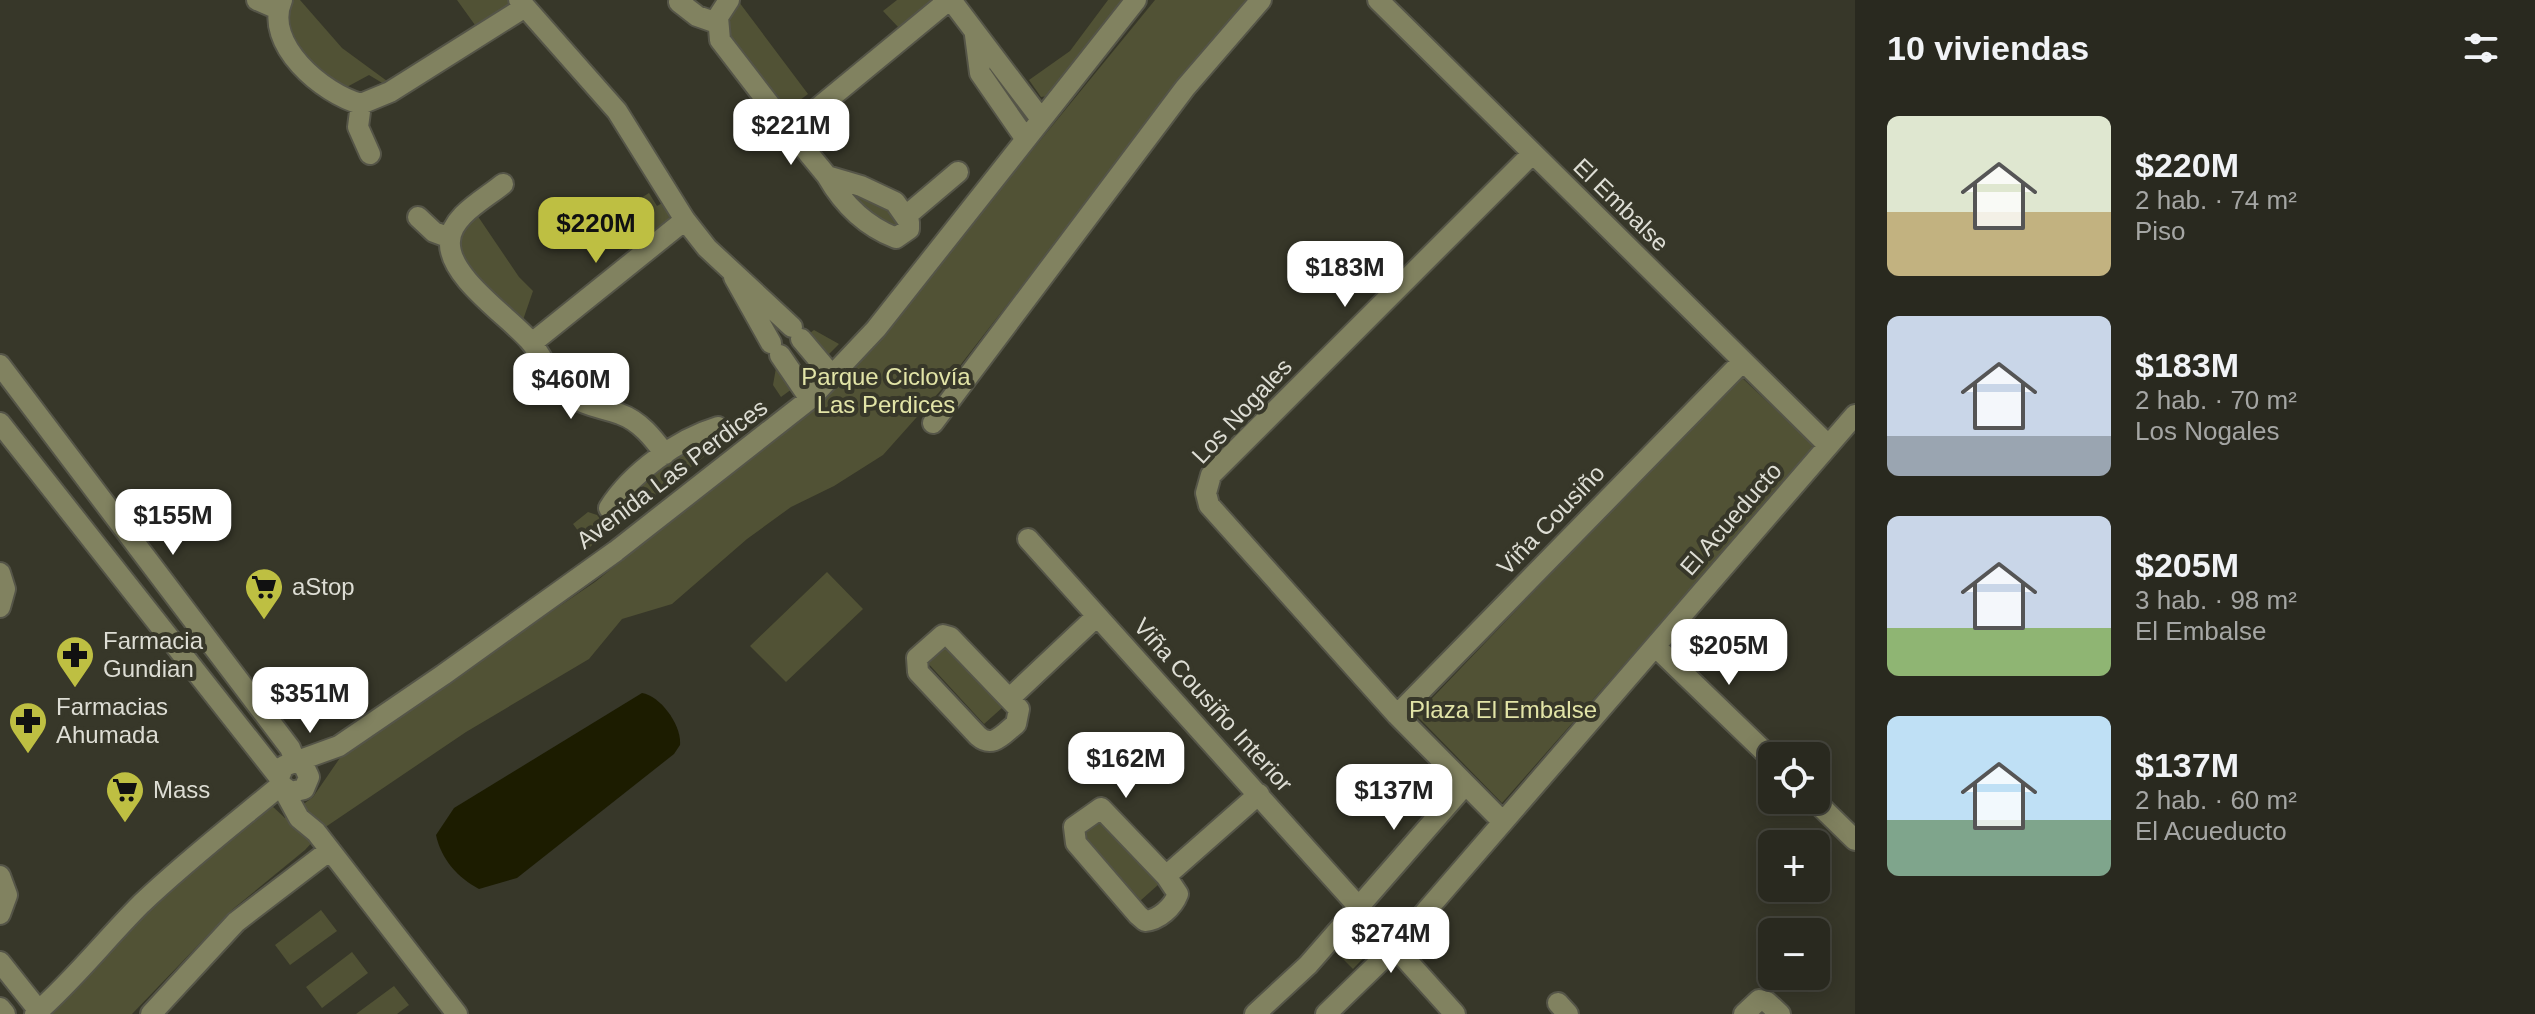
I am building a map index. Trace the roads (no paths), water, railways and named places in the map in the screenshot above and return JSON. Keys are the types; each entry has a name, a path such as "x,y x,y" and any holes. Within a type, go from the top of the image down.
{"street":[{"path":"257,0 280,5 281,32 301,65 330,90 361,104 390,92 522,4 617,111 685,220 734,277 776,349 810,399"},
{"path":"729,0 717,23 725,47 827,176 839,197 856,214 896,238 909,229 906,216 895,202 861,186 827,176"},
{"path":"790,131 950,0 1041,119"},
{"name":"Avenida Las Perdices","path":"302,773 595,566 810,399 876,329 1136,0"},
{"path":"933,423 1185,88 1261,0"},
{"name":"El Embalse","path":"1378,0 1828,445"},
{"path":"679,2 697,16 717,23"},
{"path":"975,35 980,73 1025,138"},
{"path":"361,104 358,127 370,154"},
{"name":"Los Nogales","path":"1503,822 1397,715 1209,505 1206,493 1211,475 1532,154"},
{"path":"906,216 958,172"},
{"path":"503,184 464,214 450,238 454,260 464,276 532,343 544,368 567,392 589,405 632,420 665,454"},
{"path":"418,217 434,232 450,238"},
{"path":"532,343 685,220"},
{"path":"734,277 766,300 833,377"},
{"name":"Viña Cousiño","path":"1397,715 1743,361"},
{"path":"3,371 290,748 302,773 306,806 316,832"},
{"name":"El Acueducto","path":"1326,1014 1395,947 1855,415"},
{"path":"0,423 291,792 302,773"},
{"path":"609,508 619,493 665,454 695,435 718,427"},
{"name":"Viña Cousiño Interior","path":"1028,539 1455,1014"},
{"path":"0,573 5,589 0,607"},
{"path":"1010,698 1097,616"},
{"path":"937,637 950,637 1010,698 1019,709 1016,724 993,742 985,742 918,672 917,658 937,637"},
{"path":"1656,647 1758,745"},
{"path":"280,781 299,818 316,832 457,1014"},
{"path":"0,962 37,1012 76,977 139,906 280,781"},
{"path":"1255,1014 1290,984 1465,785"},
{"path":"1166,876 1259,794"},
{"path":"1101,808 1166,876 1178,894 1175,902 1154,920 1145,921 1076,843 1074,827 1101,808"},
{"path":"1828,814 1855,840"},
{"path":"151,1014 236,922 330,850"},
{"path":"0,876 7,895 0,914"},
{"path":"1744,1014 1759,1000 1767,1002 1780,1014"},
{"path":"0,1008 5,1014"}],"place":[{"name":"aStop","path":"264,621"},
{"name":"Farmacia Gundian","path":"75,689"},
{"name":"Farmacias Ahumada","path":"28,755"},
{"name":"Mass","path":"125,824"}],"park label":[{"name":"Parque Ciclovía Las Perdices","path":"886,391"},
{"name":"Plaza El Embalse","path":"1503,710"}]}
